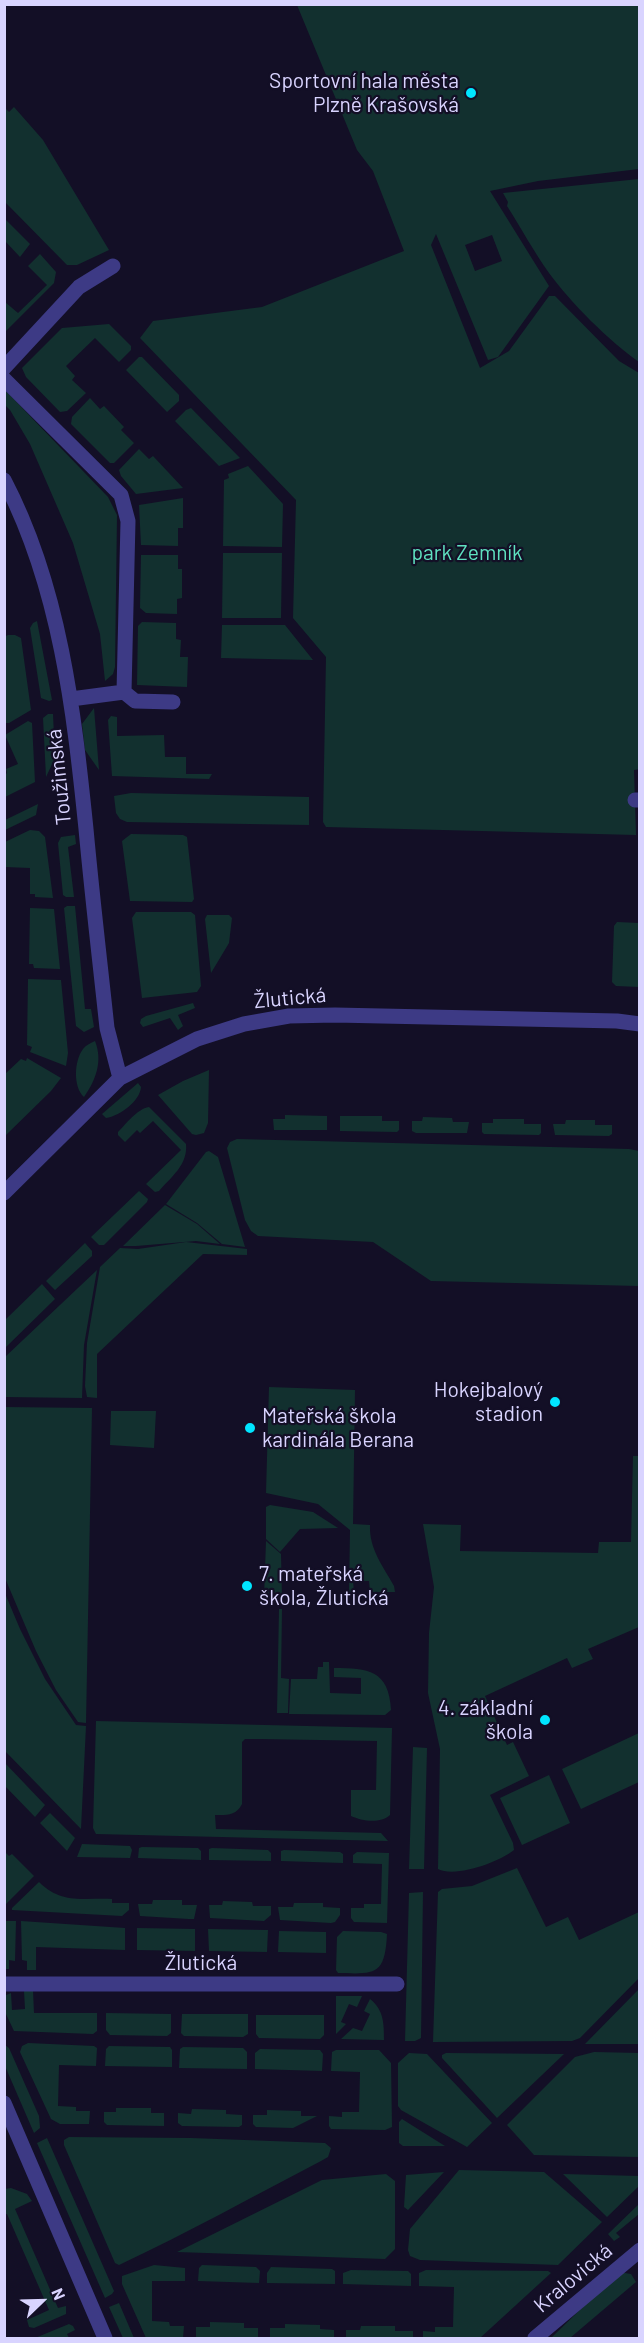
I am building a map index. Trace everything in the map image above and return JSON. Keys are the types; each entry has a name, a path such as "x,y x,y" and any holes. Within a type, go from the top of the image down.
{"street":[{"path":"4,368 80,287 113,266"},
{"path":"4,379 121,495 128,521 124,692"},
{"name":"Toužimská","path":"4,480 22,515 48,595 71,699 106,1028 120,1078"},
{"path":"71,699 124,692 135,701 173,702"},
{"name":"Žlutická","path":"4,1193 120,1078 197,1039 244,1024 289,1016 335,1015 617,1021 639,1024"},
{"name":"Žlutická","path":"4,1984 397,1983"},
{"path":"4,2103 105,2338"},
{"name":"Kralovická","path":"535,2338 639,2250"}],"green space":[{"name":"park Zemník","path":"297,5 639,5 639,169 538,181 490,191 549,286 498,357 488,360 436,234 431,245 480,368 509,351 549,296 555,296 619,361 639,373 640,769 634,770 636,835 326,827 323,822 326,657 293,618 296,500 140,338 153,321 262,307 404,251 373,171 357,150","holes":["492,235 502,261 475,271 465,245"]},
{"path":"14,107 43,140 109,250 77,265 67,265 5,202 5,108 9,112"},
{"path":"640,179 639,362 603,333 549,273 507,206 508,202 503,193"},
{"path":"4,218 30,244 20,257 5,241"},
{"path":"40,254 56,272 54,283 5,332 5,302 18,313 47,285 28,266"},
{"path":"109,324 131,346 131,350 119,362 95,338 66,366 75,376 72,380 86,393 67,411 60,412 26,377 22,368 62,328"},
{"path":"139,357 142,357 179,395 179,401 167,412 126,370"},
{"path":"4,389 108,497 117,515 115,667 113,674 105,681 100,634 73,543 30,444 5,405"},
{"path":"90,398 100,409 104,406 124,427 121,430 134,443 114,463 110,463 71,424 72,417"},
{"path":"191,408 240,458 219,466 175,421"},
{"path":"139,449 149,459 153,456 183,488 136,494 121,476 119,470"},
{"path":"248,466 283,504 282,547 223,546 224,480 229,478 228,474"},
{"path":"183,498 183,528 178,528 178,546 141,545 139,505"},
{"path":"223,553 282,553 281,618 222,618"},
{"path":"141,555 178,555 178,569 182,569 182,598 177,599 177,614 146,613 140,608"},
{"path":"37,621 52,700 49,701 41,698 30,628"},
{"path":"142,622 176,623 176,639 181,640 180,657 188,657 187,687 137,685 138,626"},
{"path":"222,625 285,625 313,660 221,658"},
{"path":"8,635 21,638 31,710 5,723 4,637"},
{"path":"94,708 99,770 85,750 82,724"},
{"path":"48,714 53,714 55,758 46,777 43,718"},
{"path":"111,716 117,717 117,736 164,735 165,757 186,757 186,774 212,774 209,779 112,776 108,720"},
{"path":"28,721 32,723 35,782 5,797 6,769 18,764 5,735"},
{"path":"131,793 309,797 309,825 127,822 120,819 116,813 114,796"},
{"path":"38,804 36,815 5,830 5,820"},
{"path":"30,830 39,831 45,837 53,898 35,897 35,894 30,894 30,868 5,867 5,842"},
{"path":"131,834 187,837 194,899 192,902 130,901 122,841"},
{"path":"75,835 76,844 68,847 74,897 66,897 63,895 58,843 61,837"},
{"path":"75,906 85,1009 91,1009 94,1027 84,1032 76,1026 64,908"},
{"path":"30,908 54,909 60,969 34,968 33,964 29,964"},
{"path":"136,912 191,912 195,915 201,986 197,992 142,998 132,918"},
{"path":"207,915 229,915 232,918 229,943 211,973 205,919"},
{"path":"617,922 639,923 639,987 616,986 612,982 614,926"},
{"path":"28,979 61,980 68,1053 66,1066 30,1052 32,1047 27,1045"},
{"path":"193,1003 195,1008 178,1015 183,1026 178,1030 170,1018 143,1027 140,1023 141,1019 146,1016"},
{"path":"95,1041 98,1056 97,1070 84,1097 76,1081 76,1067 83,1049"},
{"path":"27,1058 61,1078 51,1091 6,1135 5,1074 21,1059 26,1061"},
{"path":"209,1070 208,1123 204,1133 196,1135 192,1134 158,1095"},
{"path":"138,1083 141,1087 140,1092 128,1107 111,1117 106,1118 102,1114"},
{"path":"149,1107 186,1144 182,1164 159,1191 155,1192 146,1184 181,1150 153,1121 140,1133 137,1130 125,1142 118,1135 118,1132 132,1117"},
{"path":"285,1115 327,1116 327,1130 274,1130 273,1119 285,1119"},
{"path":"340,1116 382,1116 382,1121 399,1121 399,1130 397,1132 340,1131"},
{"path":"423,1117 452,1118 453,1122 469,1122 467,1133 416,1133 412,1131 412,1121 422,1121"},
{"path":"493,1119 524,1119 524,1124 541,1124 541,1133 539,1135 484,1134 482,1123 493,1123"},
{"path":"566,1120 595,1120 595,1125 612,1125 612,1134 609,1136 555,1135 553,1124 565,1124"},
{"path":"237,1139 639,1151 639,1286 431,1281 373,1242 258,1236 251,1231 245,1220 227,1148 230,1142"},
{"path":"209,1151 218,1157 245,1247 222,1244 197,1223 166,1204"},
{"path":"139,1191 148,1199 147,1202 104,1245 99,1245 91,1237"},
{"path":"165,1205 197,1224 220,1244 196,1241 123,1246"},
{"path":"186,1242 247,1249 247,1255 203,1254 97,1354 97,1398 87,1397 85,1386 87,1343 100,1267 120,1248 138,1249"},
{"path":"85,1243 92,1251 92,1256 55,1290 46,1281"},
{"path":"97,1270 84,1345 82,1398 5,1397 5,1357"},
{"path":"42,1284 55,1299 5,1348 5,1320"},
{"path":"269,1387 355,1390 353,1524 370,1525 374,1550 395,1592 370,1592 369,1581 353,1581 354,1592 349,1592 350,1530 318,1504 266,1493"},
{"path":"4,1407 92,1408 86,1723 78,1722 56,1690 36,1651 5,1578"},
{"path":"111,1411 156,1411 154,1448 110,1445"},
{"path":"633,1456 640,1456 639,1627 588,1649 593,1659 572,1668 567,1658 485,1696 507,1745 513,1742 529,1776 490,1795 513,1843 514,1850 498,1859 466,1870 455,1872 438,1869 440,1749 428,1693 429,1633 434,1587 423,1524 461,1525 460,1551 598,1553 599,1542 631,1542"},
{"path":"270,1505 313,1512 338,1528 300,1529 280,1552 266,1539 266,1507"},
{"path":"266,1541 281,1554 282,1598 264,1598"},
{"path":"4,1591 45,1679 76,1725 86,1726 81,1829 5,1751"},
{"path":"279,1609 282,1609 281,1678 289,1679 288,1713 277,1713"},
{"path":"323,1662 329,1662 330,1693 361,1694 361,1678 334,1677 334,1668 366,1671 381,1679 386,1687 391,1710 385,1715 289,1714 291,1679 317,1679 318,1667 323,1667"},
{"path":"96,1721 392,1728 390,1815 386,1818 371,1821 351,1816 351,1790 376,1790 377,1741 245,1739 242,1742 242,1804 234,1813 215,1815 216,1829 381,1833 388,1841 96,1834 93,1828"},
{"path":"639,1733 639,1782 581,1809 562,1769"},
{"path":"413,1747 427,1748 424,1869 409,1869"},
{"path":"5,1763 45,1805 35,1817 5,1786"},
{"path":"549,1775 570,1823 522,1845 500,1798"},
{"path":"50,1813 75,1838 67,1851 40,1823"},
{"path":"82,1844 130,1846 132,1850 130,1858 77,1857"},
{"path":"139,1848 198,1848 201,1851 201,1860 138,1858"},
{"path":"209,1849 268,1850 271,1853 271,1861 209,1860"},
{"path":"281,1851 340,1852 343,1854 343,1863 281,1861"},
{"path":"5,1852 9,1856 12,1854 34,1876 5,1905"},
{"path":"357,1852 389,1853 387,1923 354,1922 351,1918 351,1908 364,1908 364,1904 381,1904 382,1864 353,1863 353,1855"},
{"path":"517,1868 546,1927 568,1917 579,1940 639,1912 639,1978 580,2038 572,2041 433,2042 438,1892 442,1889 472,1886"},
{"path":"39,1882 55,1894 64,1897 112,1899 112,1903 129,1903 129,1910 122,1916 12,1910"},
{"path":"423,1892 421,2038 415,2041 405,2041 409,1893"},
{"path":"153,1900 182,1900 182,1905 197,1905 194,1919 140,1916 138,1904 152,1904"},
{"path":"223,1901 252,1902 253,1906 271,1906 271,1915 264,1921 210,1918 209,1905 222,1905"},
{"path":"294,1903 323,1903 323,1907 340,1908 340,1915 335,1922 331,1923 280,1920 278,1907 293,1907"},
{"path":"5,1921 16,1921 15,1961 9,1960 9,1969 5,1969"},
{"path":"21,1921 125,1928 125,1950 36,1947 36,1970 27,1970 27,1961 22,1960"},
{"path":"137,1928 195,1929 195,1951 137,1950"},
{"path":"208,1929 268,1930 267,1952 209,1951"},
{"path":"279,1931 326,1932 326,1953 278,1952"},
{"path":"343,1931 387,1934 384,1958 376,1970 361,1973 338,1973 336,1970 337,1937"},
{"path":"639,1989 639,2044 585,2044"},
{"path":"33,1990 34,2013 97,2013 97,2031 93,2034 14,2031 5,2012 4,1996 11,1993 12,2010 25,2009 24,1991"},
{"path":"336,1996 362,1996 357,2007 349,2004 341,2022 346,2024 336,2034"},
{"path":"370,1999 381,2013 384,2040 341,2039 353,2028 362,2031 370,2014 364,2011"},
{"path":"106,2013 171,2014 171,2033 167,2036 110,2035 106,2030"},
{"path":"182,2014 248,2014 248,2034 243,2037 184,2036 181,2033"},
{"path":"256,2015 324,2015 324,2035 320,2039 259,2038 256,2034"},
{"path":"28,2043 97,2048 96,2066 59,2065 58,2106 76,2107 76,2111 90,2111 89,2124 60,2124 51,2119 20,2052 22,2046"},
{"path":"5,2045 9,2048 39,2116 40,2128 34,2133 5,2066"},
{"path":"109,2046 170,2047 172,2067 105,2066 106,2049"},
{"path":"183,2047 243,2048 247,2052 247,2069 179,2068 180,2049"},
{"path":"260,2049 320,2050 323,2054 322,2071 255,2069 255,2053"},
{"path":"336,2050 379,2050 391,2063 392,2127 385,2130 331,2129 329,2116 342,2117 342,2112 359,2112 360,2072 331,2071 332,2052"},
{"path":"594,2052 639,2053 639,2157 534,2155 507,2125 575,2057"},
{"path":"409,2053 427,2054 492,2123 467,2147 401,2110 398,2106 398,2063"},
{"path":"446,2053 564,2054 497,2118 442,2058 442,2055"},
{"path":"116,2108 151,2108 151,2113 164,2113 164,2126 107,2125 104,2122 104,2112 116,2112"},
{"path":"192,2109 226,2110 226,2114 242,2115 242,2125 239,2127 182,2126 178,2123 178,2113 191,2114"},
{"path":"267,2110 301,2111 301,2116 317,2116 293,2128 256,2127 253,2124 253,2115 267,2115"},
{"path":"402,2119 445,2146 403,2146 399,2143 399,2122"},
{"path":"69,2137 191,2138 325,2143 331,2148 328,2157 321,2161 119,2265 115,2263 64,2145 64,2140"},
{"path":"47,2138 114,2291 105,2298 37,2143"},
{"path":"459,2170 544,2172 602,2222 558,2265 420,2260 410,2256 408,2250 410,2229"},
{"path":"444,2172 408,2210 404,2207 406,2175"},
{"path":"386,2174 395,2181 395,2249 385,2259 177,2252 322,2180"},
{"path":"563,2174 639,2176 639,2186 607,2217"},
{"path":"11,2188 27,2194 32,2201 15,2209 58,2308 66,2306 66,2314 34,2328 29,2327 27,2320 49,2310 7,2214 5,2214 5,2189"},
{"path":"639,2204 639,2214 616,2233 620,2237 614,2241 608,2234"},
{"path":"154,2265 185,2268 185,2281 152,2281 152,2321 169,2322 170,2326 184,2326 183,2338 146,2338 122,2284 122,2276"},
{"path":"202,2265 256,2267 260,2271 259,2283 198,2281 199,2268"},
{"path":"271,2267 332,2269 335,2271 335,2284 267,2283 267,2273"},
{"path":"351,2270 408,2271 411,2274 411,2286 343,2284 343,2273"},
{"path":"426,2270 548,2271 551,2273 480,2338 423,2338 423,2331 435,2332 435,2327 453,2327 454,2287 419,2286 419,2273"},
{"path":"619,2272 631,2274 636,2282 570,2338 551,2338"},
{"path":"119,2303 134,2338 123,2338 109,2307"},
{"path":"210,2322 244,2323 244,2328 258,2328 258,2338 196,2338 196,2327 210,2327"},
{"path":"69,2324 75,2330 67,2334 69,2338 35,2338"},
{"path":"285,2324 320,2325 320,2329 334,2330 334,2338 270,2338 270,2328 285,2328"},
{"path":"361,2326 395,2326 395,2331 413,2331 413,2338 346,2338 346,2330 360,2330"}],"place":[{"name":"Sportovní hala města Plzně Krašovská","path":"471,93"},
{"name":"Hokejbalový stadion","path":"555,1402"},
{"name":"Mateřská škola kardinála Berana","path":"250,1428"},
{"name":"7. mateřská škola, Žlutická","path":"247,1586"},
{"name":"4. základní škola","path":"545,1720"}]}
